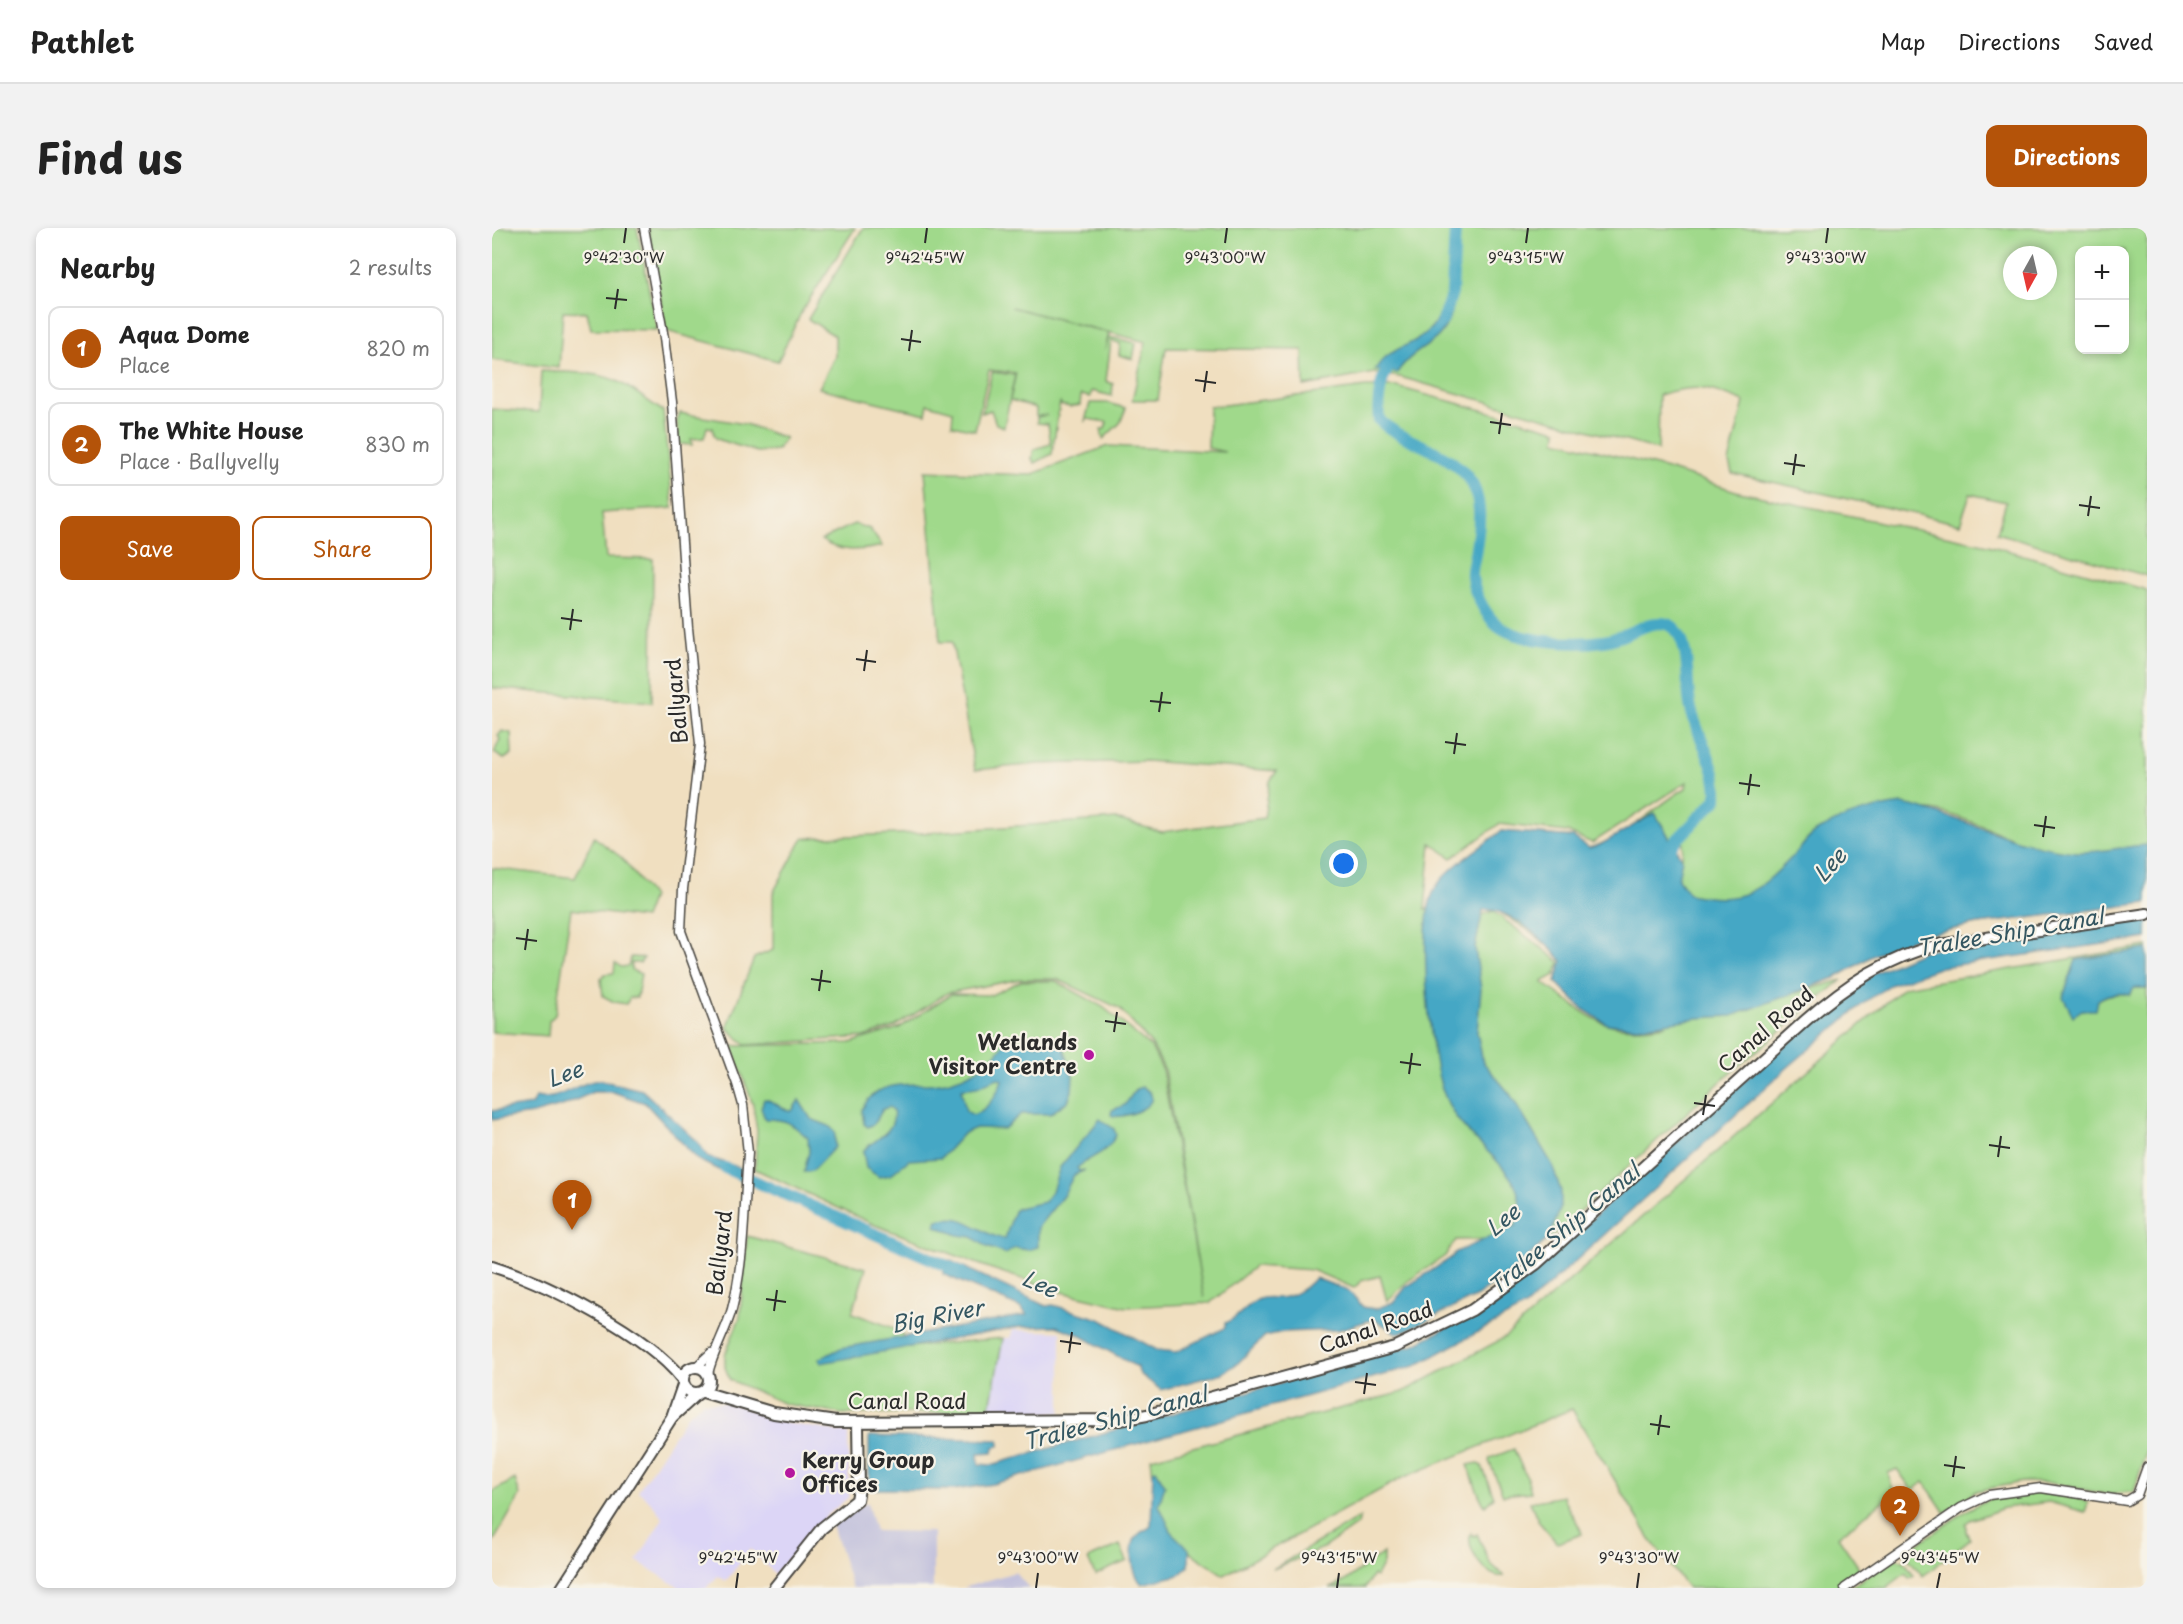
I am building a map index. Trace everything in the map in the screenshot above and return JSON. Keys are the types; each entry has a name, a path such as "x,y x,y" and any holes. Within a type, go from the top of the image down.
{"main road":[{"name":"Canal Road","path":"700,1393 793,1417 858,1423 1131,1418 1364,1356 1413,1340 1472,1310 1516,1280 1771,1050 1823,1005 1871,971 1891,960 1939,945 2147,914"},
{"path":"492,1266 576,1302 677,1366 693,1367 708,1376 742,1402"},
{"path":"656,1354 674,1368 688,1391 700,1393"},
{"path":"562,1588 672,1417 683,1382 693,1367"},
{"path":"672,1417 709,1384 708,1376"},
{"path":"774,1588 822,1528 854,1504 860,1488 858,1423"}],"street":[{"name":"Ballyard","path":"644,228 664,338 672,402 688,628 700,744 683,889 681,931 737,1084 747,1133 739,1276 731,1311 714,1350"},
{"path":"693,1367 714,1350"},
{"path":"708,1376 714,1350"},
{"path":"1845,1588 1961,1508 1989,1495 2006,1490 2041,1488 2127,1501 2138,1495 2147,1467"}],"shaded area":[{"path":"1013,1330 1061,1332 1061,1413 989,1412 1003,1338 1010,1338"},
{"path":"703,1402 733,1403 785,1423 848,1433 849,1497 827,1515 775,1574 750,1549 726,1581 718,1576 706,1588 680,1588 637,1561 663,1518 649,1500 638,1491 688,1414"},
{"path":"867,1502 875,1531 933,1532 933,1588 852,1588 832,1525"},
{"path":"1015,1572 1029,1588 963,1588"}],"green space":[{"path":"492,228 637,228 657,330 591,329 587,312 563,311 559,368 492,360"},
{"path":"648,228 855,228 802,311 778,361 666,331"},
{"path":"863,228 2147,228 2147,576 1997,533 2006,502 1970,494 1960,524 1732,473 1729,462 1744,402 1712,390 1693,388 1659,395 1658,450 1400,377 1375,373 1304,386 1303,350 1166,348 1158,400 1132,400 1146,342 1011,307 1109,333 1105,350 1109,337 1136,343 1133,359 1119,355 1120,343 1111,341 1106,381 1113,384 1112,396 1092,391 1090,397 1081,395 1080,405 1070,407 1061,405 1060,402 1052,454 1035,463 1032,459 1034,449 1051,444 1048,424 1037,423 1037,417 1047,415 1036,416 1036,408 1010,400 1016,373 989,370 975,430 952,425 953,411 928,404 926,414 819,388 835,356 835,336 808,319"},
{"path":"541,371 604,376 619,382 663,411 673,508 602,513 606,558 653,559 652,702 492,688 492,409 539,412"},
{"path":"992,372 1015,375 1004,427 996,424 991,410 982,413"},
{"path":"1366,387 1397,387 1557,430 1556,440 1664,468 1739,492 1988,545 2147,590 2147,873 2102,873 2069,868 2054,862 2039,847 1945,813 1926,810 1887,825 1860,842 1849,852 1819,898 1795,928 1766,958 1736,980 1713,986 1684,983 1642,964 1616,945 1607,932 1605,924 1622,903 1648,885 1675,848 1682,858 1684,827 1593,918 1549,886 1510,868 1500,867 1473,872 1459,879 1447,890 1439,911 1456,913 1465,895 1481,883 1493,880 1507,881 1521,886 1536,893 1575,920 1634,981 1670,998 1698,1005 1733,999 1761,984 1786,963 1850,886 1873,863 1898,846 1928,837 1947,837 1982,848 2066,898 2084,903 2115,906 1978,924 1920,936 1872,956 1837,977 1796,993 1842,980 1728,1075 1551,1238 1456,1240 1445,1256 1408,1281 1387,1301 1380,1276 1361,1281 1354,1288 1312,1270 1255,1266 1210,1303 1126,1307 1058,1291 989,1268 875,1225 755,1169 757,1131 753,1105 732,1046 850,1043 899,1028 951,994 991,995 1021,981 1056,981 1103,1007 1151,1047 1162,1069 1204,1298 1164,1069 1152,1045 1119,1008 1057,979 1020,979 947,993 896,1026 864,1037 746,1045 727,1028 754,958 773,950 773,893 803,838 920,833 1116,819 1162,832 1264,818 1270,781 1277,771 1146,761 1038,764 975,770 952,642 940,642 925,471 1030,475 1108,446 1225,452 1208,448 1209,407","holes":["1687,782 1686,788 1628,829 1616,837 1589,848 1573,837 1501,831 1448,874 1439,884 1428,909 1425,909 1431,843 1452,858 1499,824 1567,832 1592,843","1493,908 1530,931 1554,952 1562,961 1556,982 1593,1014 1614,1024 1626,1026 1667,1025 1628,1028 1599,1021 1586,1014 1542,982 1555,975 1560,962 1493,911 1482,915 1483,910"]},
{"path":"1090,403 1107,403 1126,408 1120,423 1103,439 1101,429 1105,429 1107,422 1088,419 1085,421"},
{"path":"680,413 745,424 785,438 777,450 757,452 717,439 713,428 707,427 704,438 691,439 692,445 679,444 677,421"},
{"path":"854,524 870,529 882,546 850,550 835,547 821,540"},
{"path":"502,731 511,733 512,754 504,759 494,753 500,739 498,736"},
{"path":"594,837 622,858 652,897 644,918 571,909 555,1015 549,1021 548,1036 492,1032 492,868 575,878"},
{"path":"2147,946 2147,949 2076,960 2082,1010 2110,995 2130,995 2134,988 2147,988 2147,1448 2134,1492 2105,1494 2051,1483 2022,1482 1976,1491 1945,1513 1924,1482 1912,1490 1897,1469 1888,1473 1894,1492 1838,1537 1862,1572 1838,1588 1688,1588 1652,1542 1572,1409 1402,1478 1224,1575 1159,1531 1151,1458 1403,1392 1504,1338 1904,987"},
{"path":"631,957 644,958 640,963 631,963 631,970 641,974 637,997 630,998 626,1004 614,1002 603,996 601,979 604,974 614,973 615,963 621,967 628,966"},
{"path":"747,1236 866,1268 852,1313 900,1330 909,1347 1003,1338 989,1412 841,1414 785,1404 730,1380 725,1367 725,1355 740,1317"},
{"path":"1514,1449 1531,1492 1503,1495 1489,1461 1490,1458"},
{"path":"1478,1463 1482,1466 1494,1497 1485,1506 1468,1465"},
{"path":"515,1479 520,1496 492,1544 492,1492"},
{"path":"2041,1492 2078,1498 2088,1503 2085,1512 2049,1502 2004,1508 1970,1520 1966,1523 1966,1532 1970,1539 1923,1576 1904,1553 1969,1509 1991,1498"},
{"path":"1563,1496 1582,1534 1557,1543 1539,1522 1530,1502"},
{"path":"1360,1517 1358,1524 1323,1548 1273,1569"},
{"path":"1471,1533 1474,1536 1477,1534 1490,1563 1504,1576 1490,1573 1478,1561 1471,1546"},
{"path":"1120,1545 1127,1561 1095,1575 1088,1559"},
{"path":"1383,1553 1383,1563 1376,1577 1373,1575 1365,1588 1330,1588 1345,1581"},
{"path":"1895,1558 1904,1561 1914,1575 1909,1578 1906,1573 1886,1588 1849,1588"}],"water":[{"path":"1442,306 1452,308 1443,331 1436,338 1412,356 1397,373 1375,370 1392,353 1420,338 1429,330"},
{"path":"1903,804 2055,849 2086,852 2147,845 2147,903 1978,924 1920,936 1872,956 1837,977 1732,1016 1698,1018 1638,1027 1607,1024 1583,1009 1556,982 1562,961 1547,944 1515,919 1493,910 1483,910 1475,948 1481,989 1477,1032 1483,1062 1510,1094 1552,1164 1561,1191 1561,1207 1549,1238 1515,1269 1477,1296 1403,1332 1396,1333 1374,1319 1338,1330 1283,1332 1265,1336 1238,1363 1223,1373 1161,1390 1140,1374 1137,1367 1078,1334 1056,1326 1020,1327 821,1363 819,1359 841,1348 1027,1315 1021,1308 943,1274 949,1260 1046,1306 1053,1305 1100,1319 1157,1350 1176,1352 1225,1328 1225,1323 1259,1299 1289,1296 1315,1278 1349,1291 1363,1307 1375,1309 1394,1302 1406,1287 1451,1258 1456,1252 1515,1226 1520,1209 1518,1194 1511,1179 1452,1111 1442,1089 1437,1067 1432,1043 1426,984 1427,926 1430,903 1436,887 1449,872 1501,831 1573,837 1589,848 1600,845 1655,813 1682,859 1678,879 1689,894 1723,898 1748,892 1759,886 1794,855 1810,837 1826,826 1858,813"},
{"path":"2147,917 2147,938 1941,967 1890,985 1865,1002 1787,1068 1525,1307 1415,1366 993,1484 954,1490 874,1489 869,1485 869,1436 999,1440 999,1446 994,1447 993,1453 978,1454 979,1464 991,1465 1413,1345 1454,1324 1519,1285 1766,1061 1874,973 1923,951"},
{"path":"2147,949 2147,988 2134,988 2130,995 2117,993 2106,996 2098,1000 2096,1010 2082,1010 2073,1016 2063,997 2076,960"},
{"path":"1006,1039 1037,1044 1062,1041 1073,1076 1072,1091 1068,1101 1050,1114 1021,1114 1004,1129 976,1128 964,1133 941,1158 909,1160 890,1175 879,1177 866,1168 863,1151 889,1129 893,1118 893,1110 889,1107 883,1109 874,1124 868,1127 864,1124 862,1110 874,1094 890,1086 941,1083 952,1080 984,1065 1001,1049","holes":["998,1078 1002,1080 995,1096 984,1109 973,1115 966,1111 961,1089 977,1087"]},
{"path":"599,1080 642,1090 697,1141 708,1157 741,1168 739,1180 698,1160 645,1103 613,1092 593,1092 565,1105 533,1114 492,1120 492,1111 531,1105 536,1097 552,1097"},
{"path":"1142,1087 1150,1093 1152,1099 1148,1104 1124,1116 1111,1115 1112,1110 1125,1105 1136,1089"},
{"path":"764,1099 792,1111 799,1100 811,1119 829,1126 835,1132 835,1147 812,1171 804,1172 809,1152 808,1138 788,1123 765,1119 761,1108"},
{"path":"1100,1119 1114,1129 1116,1135 1108,1147 1077,1168 1079,1171 1085,1170 1074,1175 1063,1196 1038,1227 1038,1247 1028,1250 1015,1248 1006,1254 987,1247 972,1237 958,1235 935,1226 937,1220 958,1219 1005,1239 1014,1211 1044,1202 1052,1191 1060,1167"},
{"path":"1156,1470 1165,1485 1159,1505 1172,1533 1189,1549 1189,1566 1179,1575 1142,1584 1133,1567 1132,1552 1135,1538 1151,1526 1153,1471"}],"waterway":[{"path":"1442,321 1452,293 1455,228"},
{"path":"1395,359 1383,379 1379,420 1400,435 1447,459 1458,467 1473,485 1479,514 1472,577 1480,601 1494,622 1503,629 1516,634 1561,642 1610,640 1659,623 1670,625 1678,633 1685,650 1691,709 1715,776 1717,799 1662,855"},
{"name":"Lee","path":"725,1168 961,1272"}],"place":[{"name":"Wetlands Visitor Centre","path":"1089,1055"},
{"name":"Aqua Dome","path":"572,1230"},
{"name":"Kerry Group Offices","path":"790,1473"},
{"name":"The White House","path":"1900,1536"}],"water label":[{"name":"Tralee Ship Canal","path":"2010,932"},
{"name":"Tralee Ship Canal","path":"1564,1229"},
{"name":"Big River","path":"937,1316"},
{"name":"Tralee Ship Canal","path":"1115,1418"}]}
